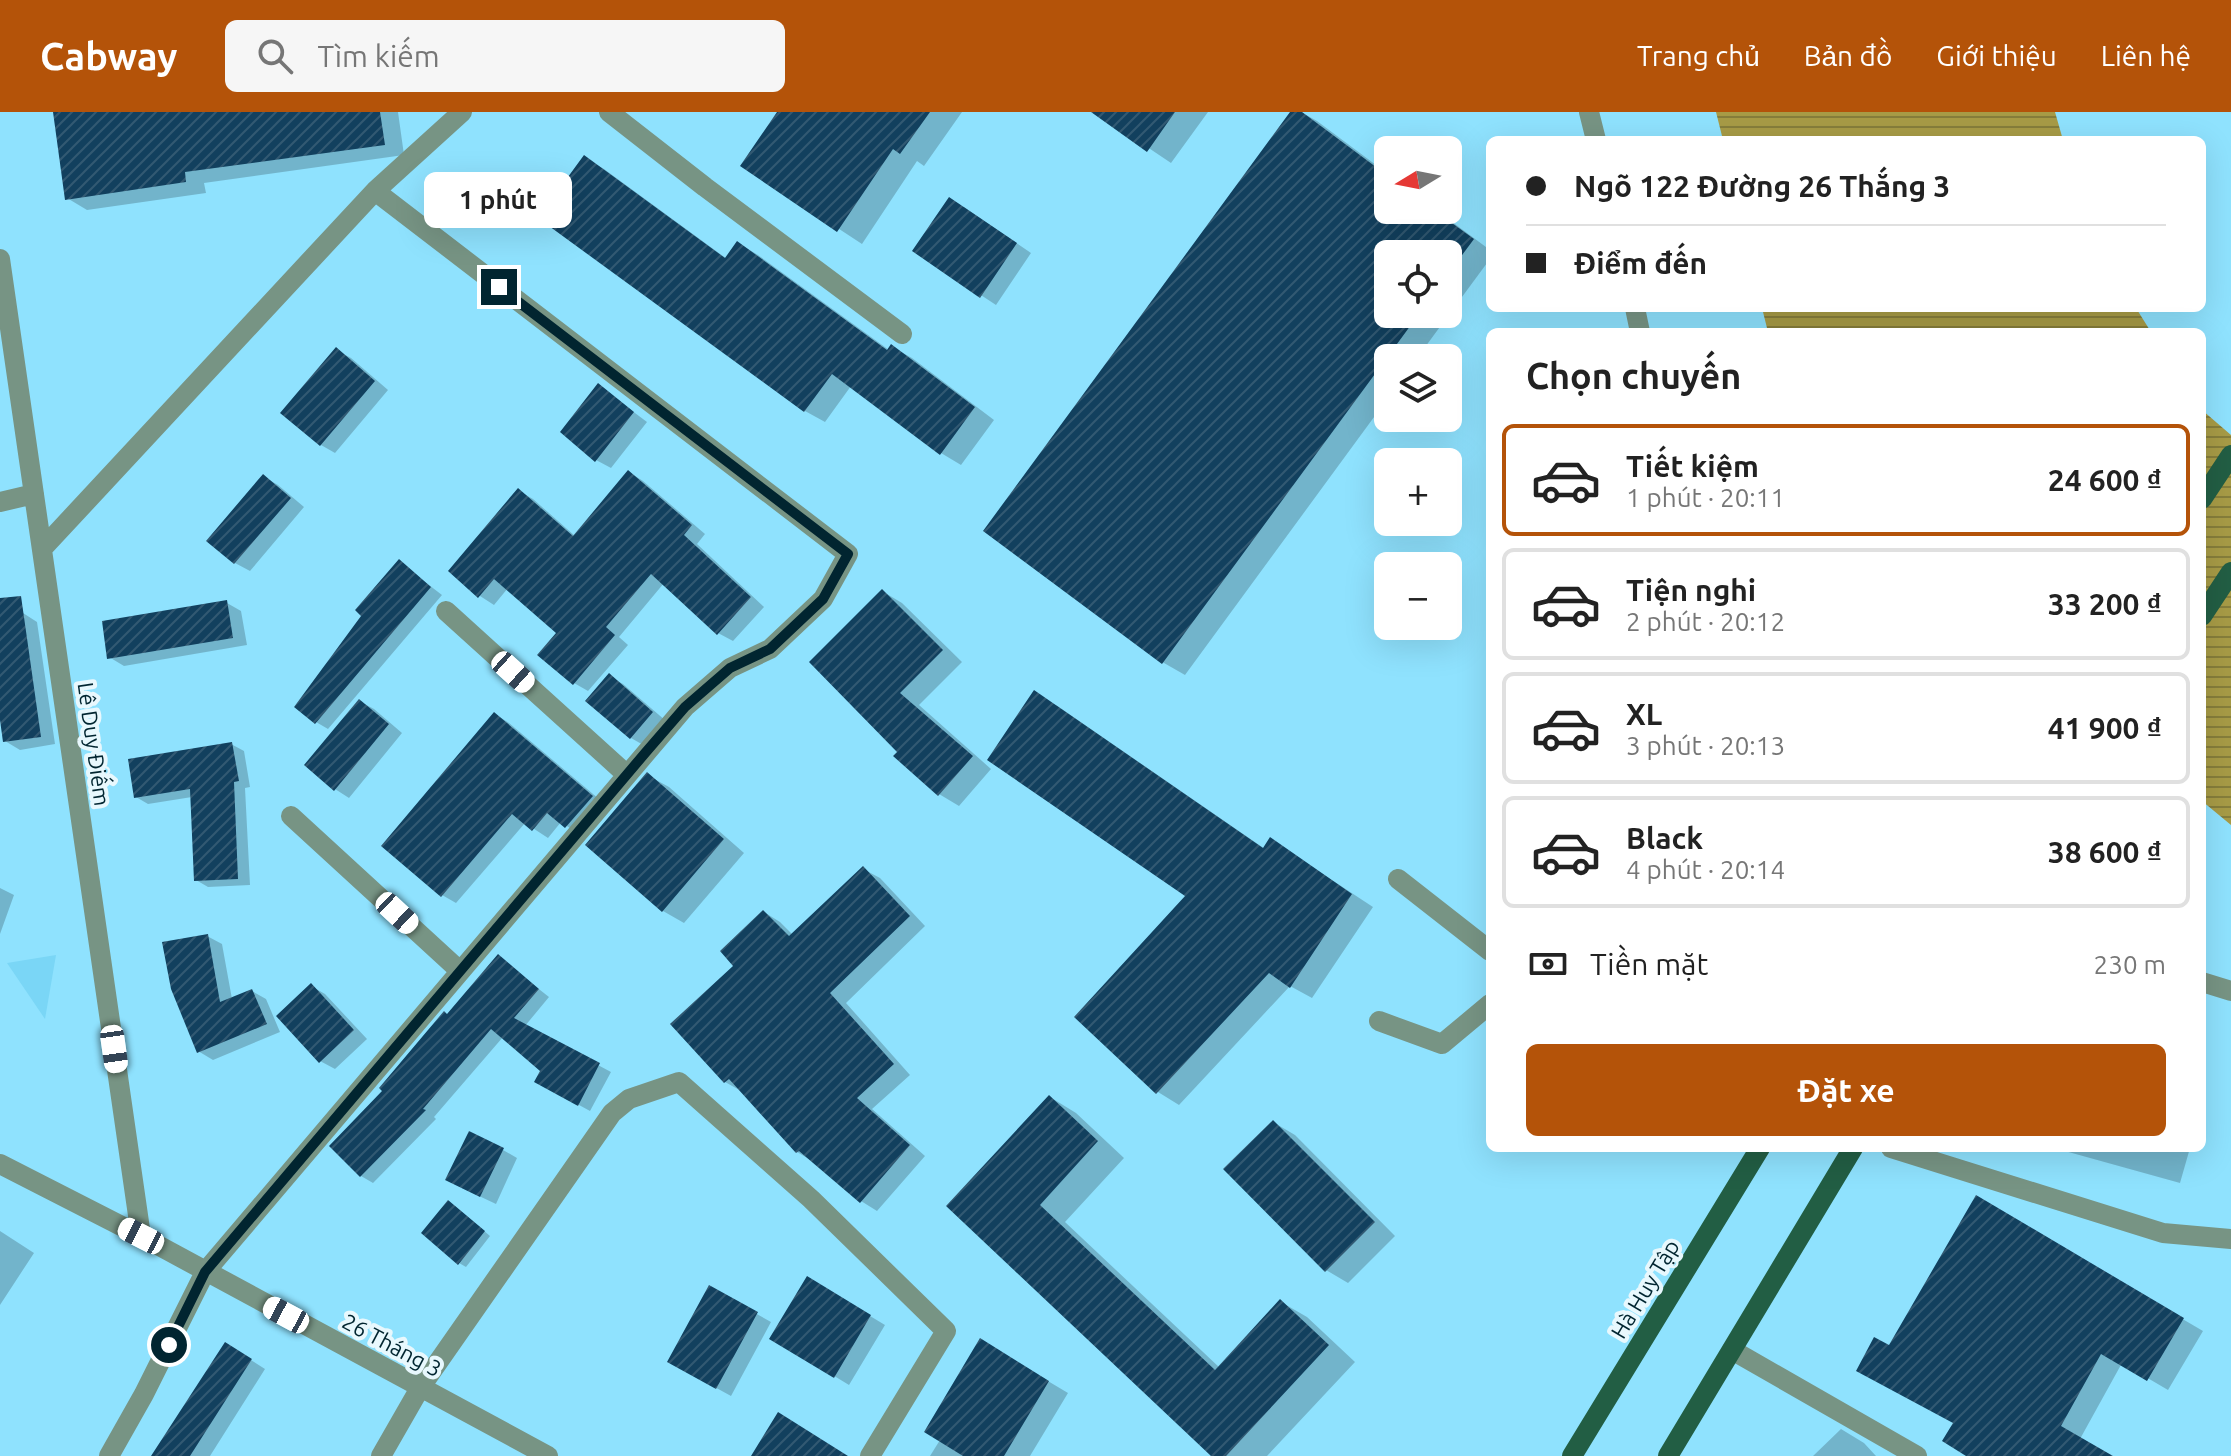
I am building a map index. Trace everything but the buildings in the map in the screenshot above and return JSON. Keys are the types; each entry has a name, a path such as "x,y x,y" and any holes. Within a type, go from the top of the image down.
{"main road":[{"path":"2206,493 2231,455"},
{"path":"2206,610 2231,572"},
{"name":"Hà Huy Tập","path":"1572,1456 1754,1152"},
{"path":"1668,1456 1851,1152"}],"street":[{"path":"42,549 375,191 462,112"},
{"path":"609,112 902,334"},
{"path":"1589,112 1595,136"},
{"path":"109,1456 205,1272 685,707 730,668 770,649 823,599 848,554 375,191"},
{"name":"Lê Duy Điếm","path":"0,259 141,1236"},
{"path":"0,502 34,494"},
{"path":"446,611 626,774"},
{"path":"291,816 460,971"},
{"path":"1398,879 1486,948"},
{"path":"2206,983 2231,991"},
{"path":"1379,1021 1442,1044 1486,1007"},
{"path":"381,1456 420,1388 612,1113 629,1099 679,1082 811,1199 946,1331 870,1456"},
{"path":"1904,1152 2163,1233 2231,1239"},
{"name":"26 Tháng 3","path":"0,1164 141,1236 548,1456"},
{"path":"1732,1350 1917,1456"}],"shaded area":[{"path":"1716,112 2055,112 2062,136 1722,136"},
{"path":"1763,312 2138,312 2148,328 1767,328"},
{"path":"2206,413 2231,435 2231,825 2206,804"},
{"path":"56,955 45,1019 7,963"}],"route":[{"path":"169,1345 205,1272 646,752 685,707 730,668 770,649 823,599 848,554 499,287"}]}
